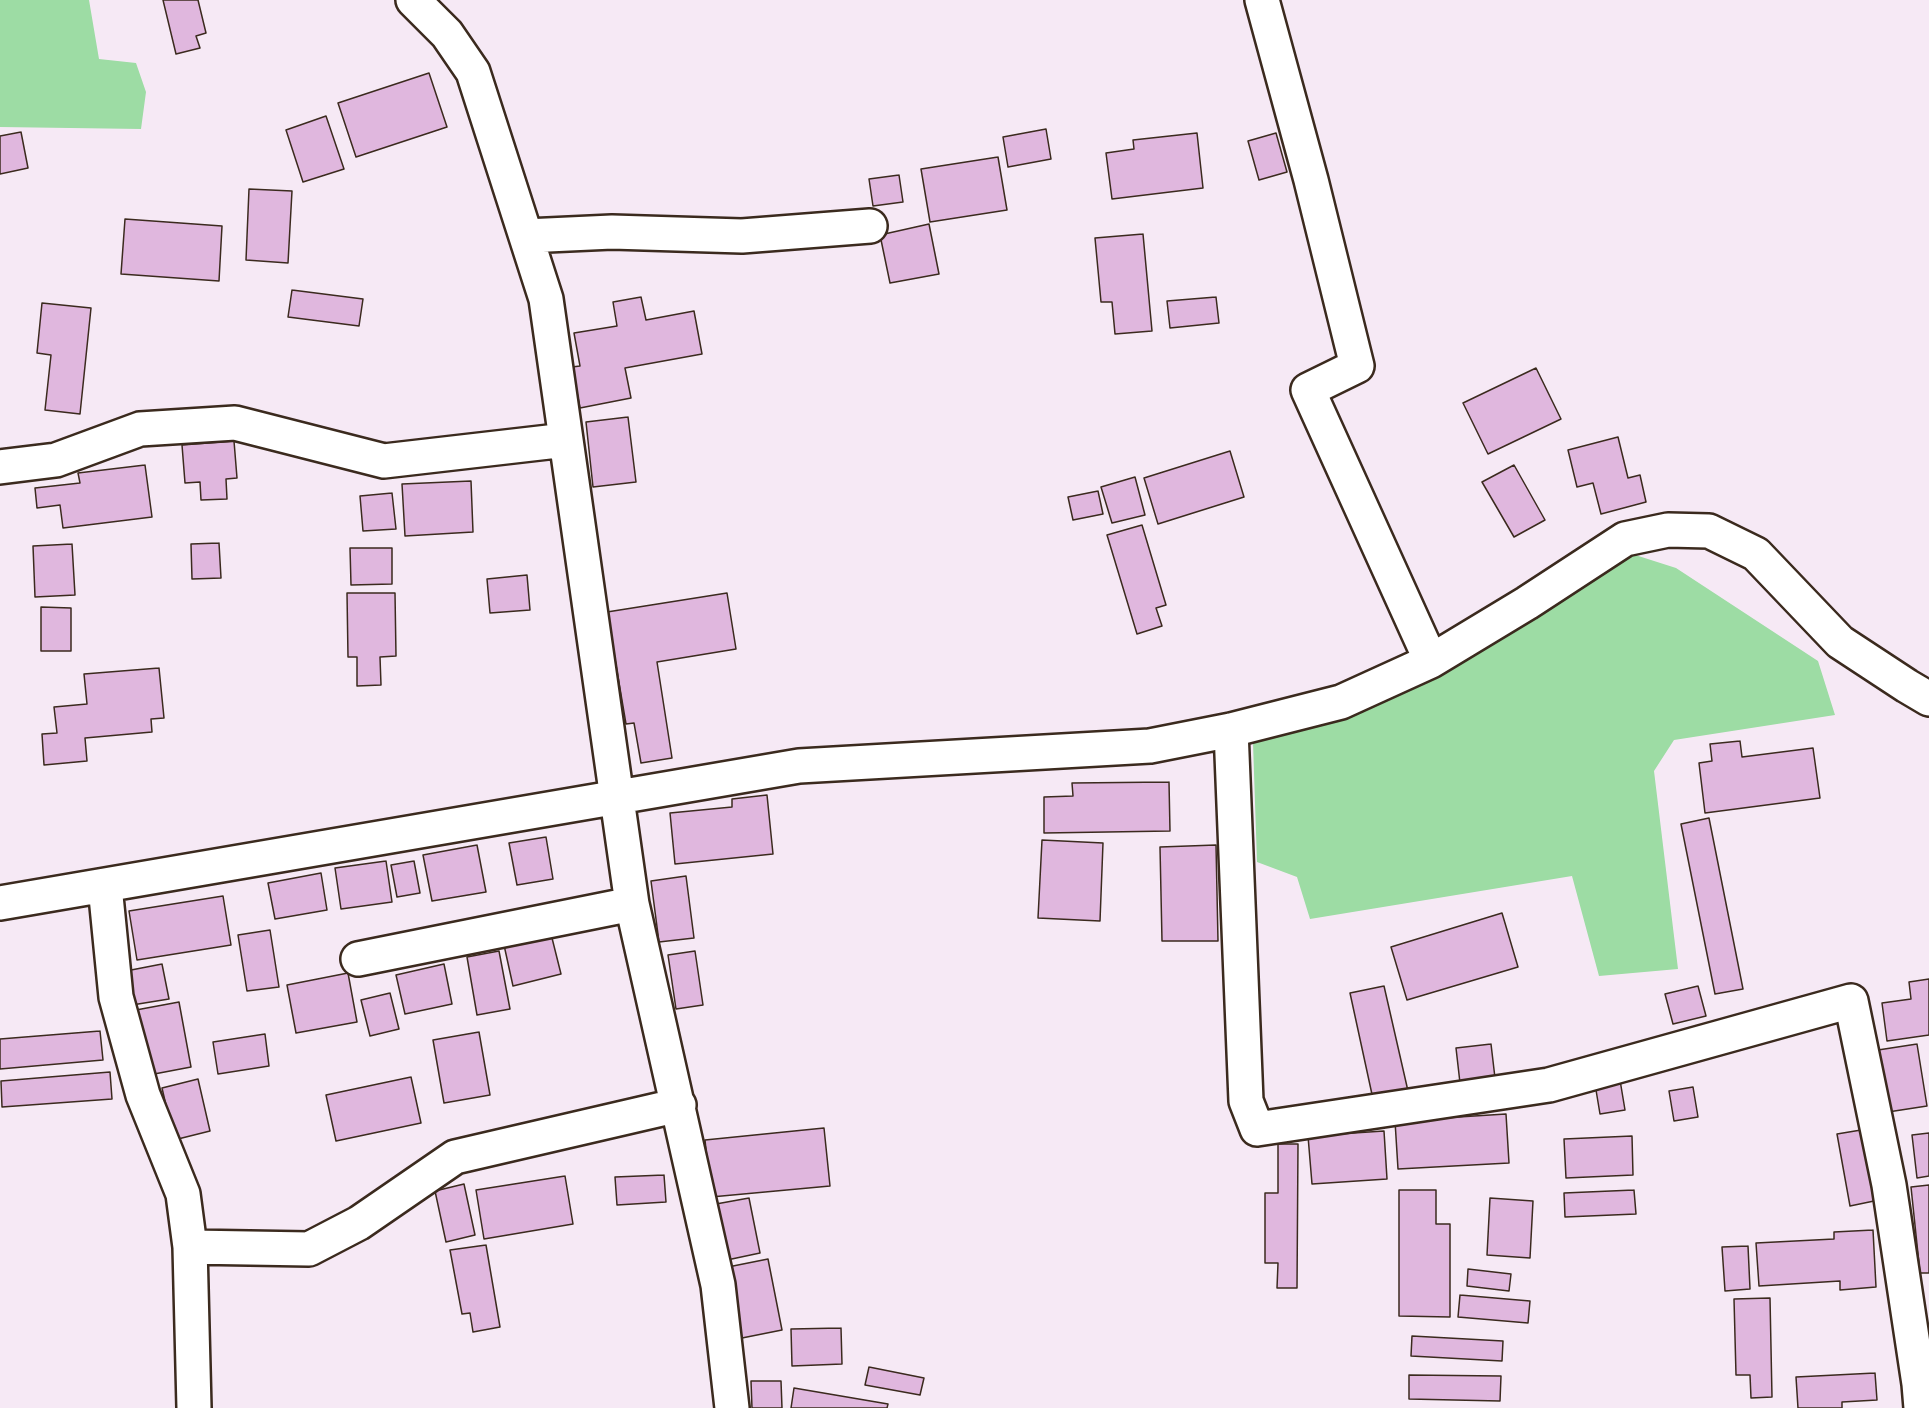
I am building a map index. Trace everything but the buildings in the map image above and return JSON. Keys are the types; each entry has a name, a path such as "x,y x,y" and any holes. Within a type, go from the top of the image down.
{"street":[{"path":"413,0 447,34 474,72 546,298 632,904 718,1285 732,1408"},
{"path":"1262,0 1311,180 1357,366 1308,390 1431,661"},
{"path":"526,236 612,232 742,236 870,226"},
{"path":"0,467 56,460 140,429 235,423 384,462 566,440"},
{"path":"0,903 799,766 1150,746 1231,730 1341,702 1431,661 1527,603 1625,538 1668,530 1709,531 1756,554 1840,642 1929,699"},
{"path":"1231,730 1246,1101 1257,1129 1549,1085 1851,1001 1890,1185 1921,1408"},
{"path":"105,886 117,998 143,1095 183,1194 190,1247 194,1408"},
{"path":"358,959 632,904"},
{"path":"190,1247 309,1249 359,1223 455,1156 679,1105"}],"green space":[{"path":"0,0 89,0 99,59 136,63 146,92 141,129 0,127"},
{"path":"1629,553 1676,568 1818,661 1835,715 1674,740 1654,771 1678,969 1599,976 1572,876 1310,919 1297,877 1257,862 1253,743 1348,716"}]}
